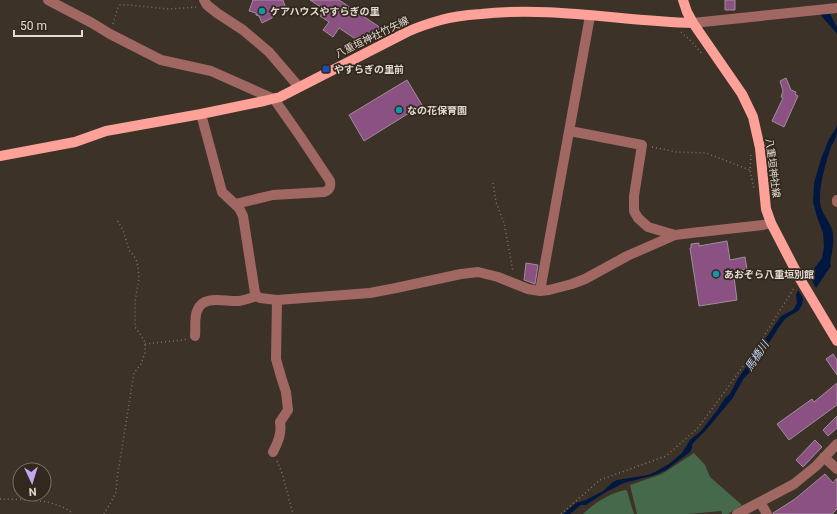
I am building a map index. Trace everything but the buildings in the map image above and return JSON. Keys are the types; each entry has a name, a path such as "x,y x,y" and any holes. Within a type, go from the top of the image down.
{"main road":[{"name":"八重垣神社線","path":"684,0 687,12 693,23 742,94 752,117 760,148 766,209 771,223 801,280 837,341"},
{"name":"八重垣神社竹矢線","path":"0,156 75,142 106,131 274,99 407,32 442,19 508,11 541,11 664,22 693,23"}],"street":[{"path":"48,0 161,60 211,71 274,99 330,182 330,187 324,192 273,195 235,204"},
{"path":"205,3 217,13 243,30 269,52 299,87"},
{"path":"693,23 835,8"},
{"path":"540,290 590,16"},
{"path":"201,114 222,192 239,208 243,216 255,293 260,298 277,300 370,293 461,274 478,272 498,277 528,289 540,290 560,288 579,281 627,256 675,236 771,223"},
{"path":"570,131 642,145 634,196 634,211 638,218 648,227 675,236"},
{"path":"195,336 196,314 198,307 202,303 209,300 247,300 257,296"},
{"path":"273,452 278,442 281,428 280,422 288,410 286,392 276,359 277,300"},
{"path":"737,514 794,484 816,466 837,444"},
{"path":"824,457 837,468"},
{"path":"760,502 767,514"}],"path":[{"path":"110,34 118,7 120,5 169,9 204,7 205,3"},
{"path":"678,30 692,42 705,58"},
{"path":"642,145 678,152 706,153 750,170"},
{"path":"751,152 750,170 755,195"},
{"path":"493,183 496,202 504,223 512,260 514,283"},
{"path":"104,514 116,492 134,373 141,364 145,353 144,340 135,327 135,302 139,278 138,266 136,259 129,250 123,230 117,220"},
{"path":"561,514 600,480 666,456 697,429 759,344 801,280"},
{"path":"145,344 182,340 195,336"},
{"path":"273,452 282,473 293,514"},
{"path":"0,499 43,501 67,509 73,514"}],"green space":[{"path":"694,453 705,465 710,477 742,505 728,514 722,514 721,511 688,514 637,514 630,485 662,474"},
{"path":"625,490 627,491 634,514 583,514 602,499"}],"water":[{"path":"828,10 837,27 837,34 818,11"},
{"path":"837,124 837,133 825,167 820,195 821,209 831,226 833,233 831,266 812,296 804,282 822,258 824,246 823,233 813,202 814,183 821,159"},
{"name":"馬橋川","path":"801,284 804,299 799,310 785,319 750,372 744,378 732,399 694,442 690,452 666,470 655,475 624,483 606,492 586,505 581,505 570,514 563,514 576,503 586,500 603,491 613,482 648,475 669,464 682,453 690,440 701,431 725,398 730,394 737,380 781,316 793,310 797,303 796,295"}],"pier":[{"path":"808,273 817,290 813,297 805,302 797,288"}],"place":[{"name":"ケアハウスやすらぎの里","path":"262,11"},
{"name":"やすらぎの里前","path":"326,69"},
{"name":"なの花保育園","path":"399,110"},
{"name":"あおぞら八重垣別館","path":"716,274"}]}
